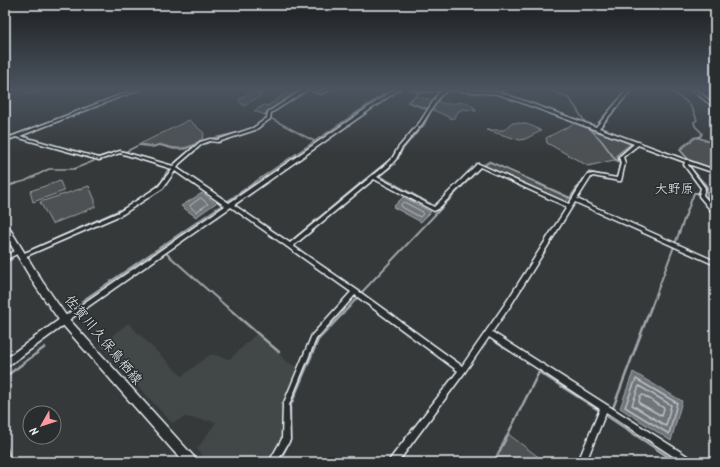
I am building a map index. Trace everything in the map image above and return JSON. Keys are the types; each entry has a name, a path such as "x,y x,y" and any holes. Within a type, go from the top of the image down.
{"main road":[{"name":"佐賀川久保鳥栖線","path":"5,228 64,320 191,462"}],"street":[{"path":"5,140 82,111"},
{"path":"5,258 21,254 121,213 161,187 174,168 201,143 254,129 269,118 269,113 272,111"},
{"path":"5,364 64,320 366,111"},
{"path":"290,246 395,158 399,149 429,111"},
{"path":"551,111 715,172"},
{"path":"596,128 611,111"},
{"path":"17,136 99,159 120,152 174,168 356,292 463,370"},
{"path":"393,462 463,370 589,176 593,175 619,180 623,163 620,157 638,143"},
{"path":"687,161 686,165 703,188 701,195 715,212"},
{"path":"373,177 434,209 479,165 570,207"},
{"path":"574,200 715,263"},
{"path":"273,462 286,440 286,405 314,337 356,292"},
{"path":"488,333 603,412 689,462"},
{"path":"582,462 603,412"}],"shaded area":[{"path":"254,111 271,111 265,115"},
{"path":"435,111 460,111 453,119"},
{"path":"189,120 204,133 203,138 188,147 178,148 160,144 154,146 140,144"},
{"path":"577,122 633,143 619,156 619,162 614,160 588,166 547,143 546,138"},
{"path":"511,123 527,124 541,131 520,140 486,130 504,130"},
{"path":"694,137 715,143 715,157 710,169 689,161 679,149"},
{"path":"489,161 569,197 566,203 483,165"},
{"path":"60,181 64,191 33,202 30,191"},
{"path":"89,186 95,200 95,207 52,224 40,202"},
{"path":"128,323 182,376 211,354 230,359 257,333 279,352 284,360 299,368 283,405 284,439 270,462 208,462 197,449 216,422 185,417 172,423 100,345"},
{"path":"508,434 545,462 494,462"}],"water":[{"path":"202,193 216,203 196,217 181,206"},
{"path":"403,197 431,212 421,222 393,207"},
{"path":"633,372 682,401 671,441 620,408"}],"waterway":[{"path":"264,121 268,117 265,114 270,111"},
{"path":"252,184 359,111"},
{"path":"578,111 585,122"},
{"path":"693,111 697,120 694,122 695,126 702,133 701,136 697,137"},
{"path":"415,135 424,125 430,113"},
{"path":"272,119 314,141"},
{"path":"587,126 601,140 615,159 620,161"},
{"path":"246,130 255,127"},
{"path":"173,164 201,141 240,132"},
{"path":"690,161 680,150 697,137"},
{"path":"697,137 715,144"},
{"path":"398,159 402,150 412,138"},
{"path":"620,161 617,155 632,143"},
{"path":"125,152 139,145 153,147 159,145 174,149 184,149 194,146"},
{"path":"640,146 683,162"},
{"path":"99,157 114,152 123,151"},
{"path":"359,184 390,159"},
{"path":"14,184 25,181 49,169 74,169 94,161"},
{"path":"579,184 589,172 615,178 617,177 620,161"},
{"path":"484,166 490,162 540,184"},
{"path":"394,184 379,176 395,164"},
{"path":"690,164 690,167 705,184"},
{"path":"465,184 481,167"},
{"path":"160,184 168,169"},
{"path":"134,202 160,183"},
{"path":"82,301 254,183"},
{"path":"291,241 361,183"},
{"path":"392,183 434,206"},
{"path":"362,292 465,183"},
{"path":"537,183 570,198 580,183"},
{"path":"704,183 707,187 707,197 715,206"},
{"path":"5,187 14,184"},
{"path":"651,308 694,193 698,193"},
{"path":"33,249 129,206"},
{"path":"167,254 228,308"},
{"path":"5,262 12,259"},
{"path":"348,308 358,297"},
{"path":"227,307 279,352"},
{"path":"279,462 290,440 290,407 318,340 349,307"},
{"path":"613,408 651,307"},
{"path":"5,377 45,347"},
{"path":"494,462 539,372 600,411"},
{"path":"604,414 676,462"},
{"path":"5,441 11,462"}],"district":[{"name":"大野原","path":"674,189"}]}
